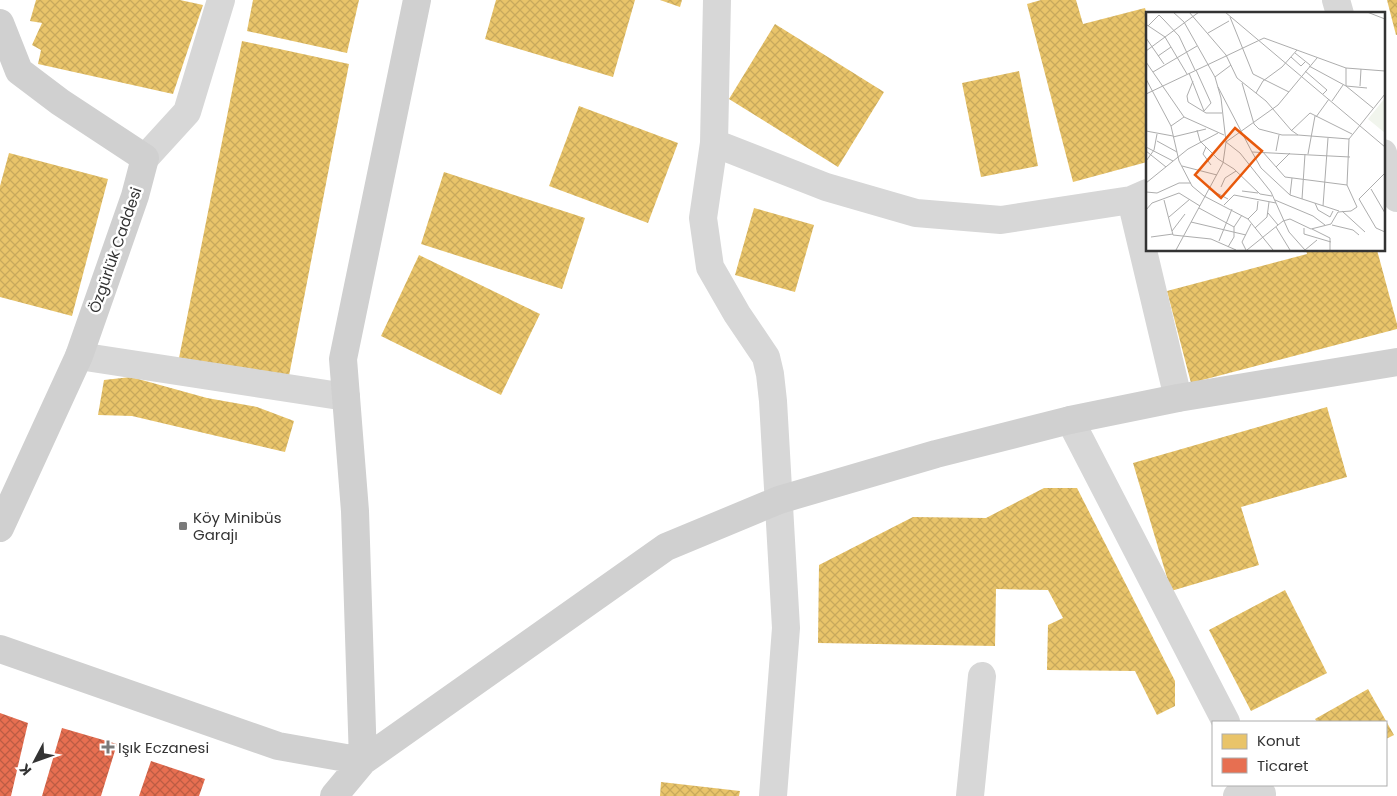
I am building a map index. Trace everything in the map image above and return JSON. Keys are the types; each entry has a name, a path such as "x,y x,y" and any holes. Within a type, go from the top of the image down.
{"street":[{"path":"0,23 19,71 60,102 145,158 187,112 221,0"},
{"path":"363,761 355,511 343,359 417,0"},
{"path":"717,0 714,143 704,218 710,267 737,314 766,357 770,374 786,628 773,796"},
{"path":"714,143 826,187 916,213 1001,220 1139,196 1146,232"},
{"path":"1384,156 1397,198"},
{"name":"Özgürlük Caddesi","path":"0,528 79,356 135,196 145,158"},
{"path":"1150,251 1178,398"},
{"path":"79,356 346,397"},
{"path":"334,796 363,761 666,547 779,500 936,454 1070,420 1178,398 1397,362"},
{"path":"1070,420 1225,721"},
{"path":"0,649 278,746 363,761"},
{"path":"970,796 982,676"}],"building: Konut":[{"path":"36,0 180,0 203,5 173,94 38,64 41,50 32,45 42,23 30,21"},
{"path":"253,0 359,0 347,53 247,31"},
{"path":"496,0 635,0 613,77 485,39"},
{"path":"660,0 682,0 680,7"},
{"path":"1041,0 1076,0 1083,24 1145,8 1146,162 1073,182 1027,4"},
{"path":"1387,0 1397,0 1397,35 1396,35"},
{"path":"775,24 884,92 838,167 729,99"},
{"path":"242,41 349,64 288,381 179,358"},
{"path":"1019,71 1038,166 981,177 962,83"},
{"path":"579,106 678,143 648,223 549,186"},
{"path":"9,153 108,179 72,316 0,297 0,186"},
{"path":"444,172 585,218 562,289 421,244"},
{"path":"754,208 814,225 795,292 735,275"},
{"path":"1306,251 1377,251 1397,329 1191,383 1167,291 1307,254"},
{"path":"419,255 540,314 501,395 381,336"},
{"path":"131,377 207,398 257,407 294,421 285,452 132,416 98,415 104,380"},
{"path":"1327,407 1347,477 1241,507 1259,565 1171,591 1133,463"},
{"path":"1044,488 1077,488 1175,681 1175,706 1157,715 1135,671 1047,670 1048,625 1063,618 1048,590 996,589 995,646 818,643 819,565 913,517 986,518"},
{"path":"1285,590 1327,673 1251,711 1209,630"},
{"path":"1368,689 1386,721 1316,721 1315,719"},
{"path":"1387,723 1394,735 1387,738"},
{"path":"661,782 740,791 739,796 660,796"}],"building: Ticaret":[{"path":"0,713 28,723 11,796 0,796"},
{"path":"62,728 117,744 101,796 42,796"},
{"path":"151,761 205,779 199,796 139,796"}],"place":[{"name":"Köy Minibüs Garajı","path":"183,526"},
{"name":"Işık Eczanesi","path":"108,747"}]}
